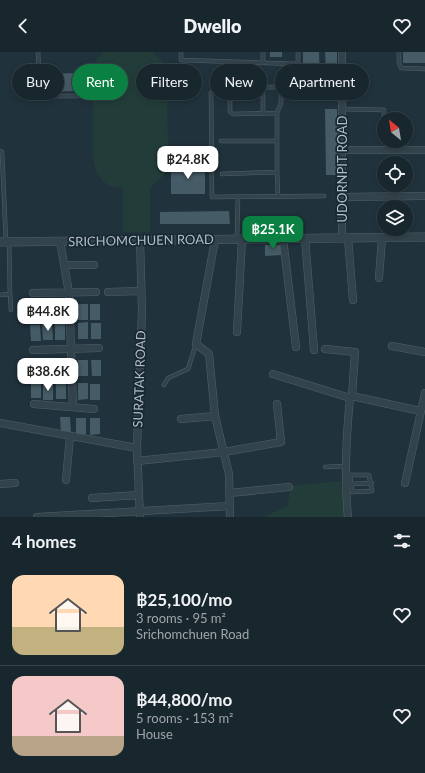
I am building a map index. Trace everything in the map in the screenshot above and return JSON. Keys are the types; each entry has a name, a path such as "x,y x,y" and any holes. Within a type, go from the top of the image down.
{"street":[{"name":"UDORNPIT ROAD","path":"342,52 342,197 345,238 353,300"},
{"path":"342,150 425,150"},
{"path":"342,197 425,196"},
{"name":"SRICHOMCHUEN ROAD","path":"5,242 425,237"},
{"path":"306,238 314,350"},
{"path":"379,278 382,238"},
{"path":"237,332 239,239"},
{"path":"283,239 296,347"},
{"name":"SURATAK ROAD","path":"140,240 141,291 137,448 140,515"},
{"path":"215,240 196,344 209,354 215,416 229,474 230,517"},
{"path":"60,241 69,293 73,407"},
{"path":"64,265 94,266"},
{"path":"108,292 141,291"},
{"path":"33,293 96,292"},
{"path":"392,346 425,352"},
{"path":"33,350 100,348"},
{"path":"325,349 355,352 345,445 345,466 348,475 348,517"},
{"path":"273,374 351,397 420,410"},
{"path":"405,484 421,423 420,410 425,393"},
{"path":"34,404 94,409"},
{"path":"137,461 224,452 281,442 277,404"},
{"path":"182,419 215,416"},
{"path":"0,423 137,448"},
{"path":"66,480 70,436"},
{"path":"0,484 15,483"},
{"path":"230,493 289,487"},
{"path":"92,498 139,495"},
{"path":"37,517 140,515 230,506"}],"lane":[{"path":"38,52 40,96 72,96"},
{"path":"180,52 181,60 298,64 298,52"},
{"path":"263,52 263,63"},
{"path":"399,52 398,63 401,68 425,69"},
{"path":"211,100 212,197 324,196"},
{"path":"230,100 230,112 233,114 277,113"},
{"path":"262,100 262,113"},
{"path":"278,196 277,113 281,100"},
{"path":"342,109 384,110 384,112"},
{"path":"221,141 277,141"},
{"path":"0,151 2,152 5,242 11,310"},
{"path":"222,174 278,172"},
{"path":"238,197 239,239"},
{"path":"0,295 10,294"},
{"path":"164,385 168,378 188,368 196,344"},
{"path":"325,467 345,466"},
{"path":"348,475 369,475 372,483 372,492 352,492 348,475"},
{"path":"351,484 372,483"}],"green space":[{"path":"103,52 152,52 166,64 136,64 136,100 167,100 168,163 165,174 150,188 150,232 123,232 123,188 110,185 102,180 96,171 93,158 93,100 128,100 128,64 93,64"},
{"path":"341,481 345,517 263,517 287,507 291,486"}],"building":[{"path":"270,52 282,52 282,57 270,57"},
{"path":"303,52 319,52 319,64 303,64"},
{"path":"325,52 337,52 337,64 326,64"},
{"path":"403,52 425,52 425,63 403,63"},
{"path":"64,73 72,73 72,91 64,91"},
{"path":"325,109 337,109 338,175 326,175"},
{"path":"171,165 205,165 205,194 171,194"},
{"path":"229,211 230,224 160,224 160,212"},
{"path":"265,245 282,245 282,255 265,256"},
{"path":"54,304 64,304 64,320 54,320"},
{"path":"78,304 88,304 88,320 78,320"},
{"path":"90,304 100,304 100,320 90,320"},
{"path":"30,305 40,305 40,321 30,322"},
{"path":"41,305 51,305 51,321 41,321"},
{"path":"88,322 88,339 78,339 78,323"},
{"path":"91,323 101,323 101,339 91,339"},
{"path":"42,324 52,324 53,340 43,340"},
{"path":"55,324 65,324 65,340 55,340"},
{"path":"30,325 40,325 41,341 31,341"},
{"path":"30,359 40,359 40,376 30,376"},
{"path":"55,359 65,359 65,376 55,376"},
{"path":"42,360 52,360 52,376 42,376"},
{"path":"78,360 88,360 88,376 78,376"},
{"path":"91,360 101,360 101,376 92,376"},
{"path":"31,382 41,382 41,398 31,398"},
{"path":"56,383 66,383 66,399 56,399"},
{"path":"78,383 88,383 88,399 78,400"},
{"path":"43,384 53,384 53,400 43,400"},
{"path":"90,384 100,384 100,400 90,400"},
{"path":"60,417 70,417 71,433 61,433"},
{"path":"76,418 86,418 86,434 76,434"},
{"path":"90,418 100,418 100,434 90,435"}]}
